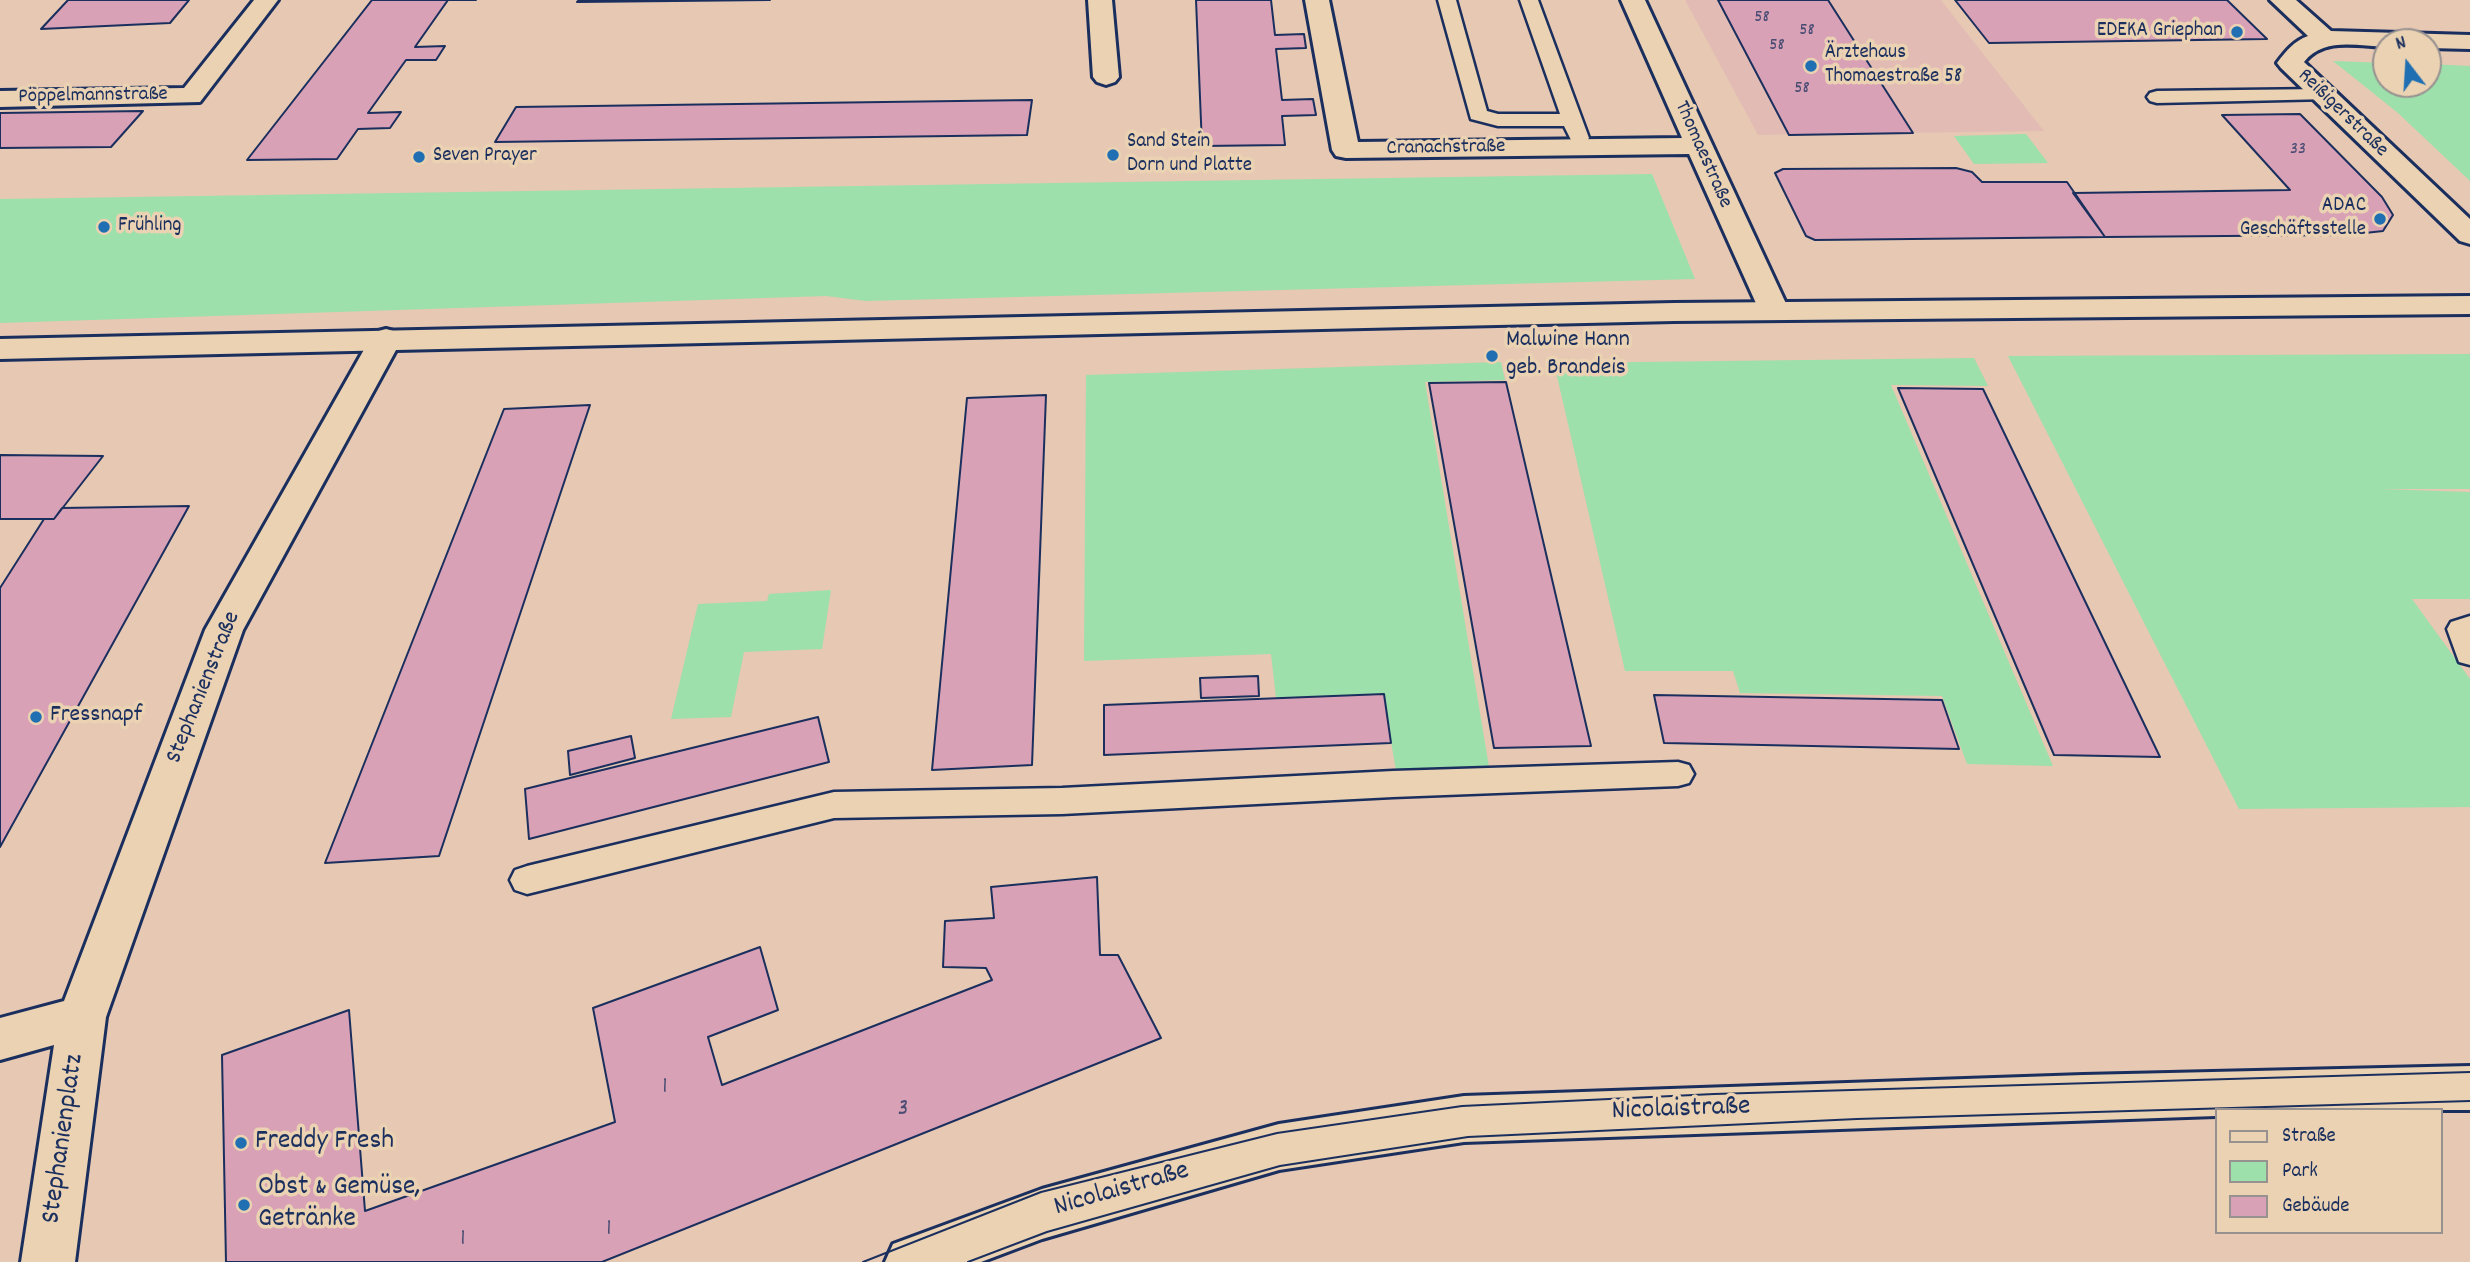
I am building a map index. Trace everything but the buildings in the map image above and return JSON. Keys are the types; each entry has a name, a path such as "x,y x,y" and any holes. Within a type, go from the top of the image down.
{"street":[{"name":"Pöppelmannstraße","path":"0,99 191,96 266,0"},
{"path":"1100,0 1106,77"},
{"name":"Cranachstraße","path":"1317,0 1346,150 1698,146"},
{"name":"Thomaestraße","path":"1633,0 1774,310"},
{"name":"Reißigerstraße","path":"2282,0 2325,38 2305,45 2290,63 2470,236"},
{"path":"2325,38 2470,42"},
{"path":"0,349 1774,310 2470,305"},
{"name":"Stephanienstraße","path":"82,1017 224,630 386,339"},
{"path":"0,1039 82,1017"},
{"name":"Stephanienplatz","path":"48,1262 82,1017"},
{"name":"Nicolaistraße","path":"912,1262 1042,1214 1279,1147 1464,1119 2083,1097 2470,1088"}],"lane":[{"path":"1447,0 1478,115 1498,120 1573,120"},
{"path":"1529,0 1583,147"},
{"path":"2157,97 2329,103"},
{"path":"2470,626 2462,629 2470,654"},
{"path":"527,880 834,805 1062,801 1393,783 1678,774"}],"shaded area":[{"path":"1685,0 1941,0 2044,131 1758,135"}],"green space":[{"path":"2333,61 2372,62 2372,92"},
{"path":"2442,65 2470,66 2470,181 2379,98 2442,98"},
{"path":"2026,134 2048,163 1974,164 1954,136"},
{"path":"1652,174 1695,279 866,301 826,296 0,323 0,199"},
{"path":"2470,354 2470,489 2380,489 2470,492 2470,599 2412,599 2470,679 2470,807 2239,809 2008,356"},
{"path":"1974,358 1988,386 1891,385 2053,766 1967,764 1942,696 1740,693 1733,671 1625,671 1554,363"},
{"path":"1501,362 1505,380 1425,382 1489,767 1396,771 1383,694 1276,698 1271,654 1084,661 1086,375"},
{"path":"831,590 822,649 744,652 731,717 671,719 698,604 767,601 769,594"}],"tram line":[{"path":"863,1262 1041,1192 1277,1133 1462,1106 1714,1094 2470,1072"},
{"path":"2232,1108 2470,1101"},
{"path":"968,1262 1047,1232 1280,1166 1468,1137 1857,1119 2214,1109"}],"place":[{"name":"EDEKA Griephan","path":"2237,32"},
{"name":"Ärztehaus Thomaestraße 58","path":"1811,66"},
{"name":"Sand Stein Dorn und Platte","path":"1113,155"},
{"name":"Seven Prayer","path":"419,157"},
{"name":"ADAC Geschäftsstelle","path":"2380,219"},
{"name":"Frühling","path":"104,227"},
{"name":"Malwine Hann geb. Brandeis","path":"1492,356"},
{"name":"Fressnapf","path":"36,717"},
{"name":"Freddy Fresh","path":"241,1143"},
{"name":"Obst & Gemüse, Getränke","path":"244,1205"}]}
